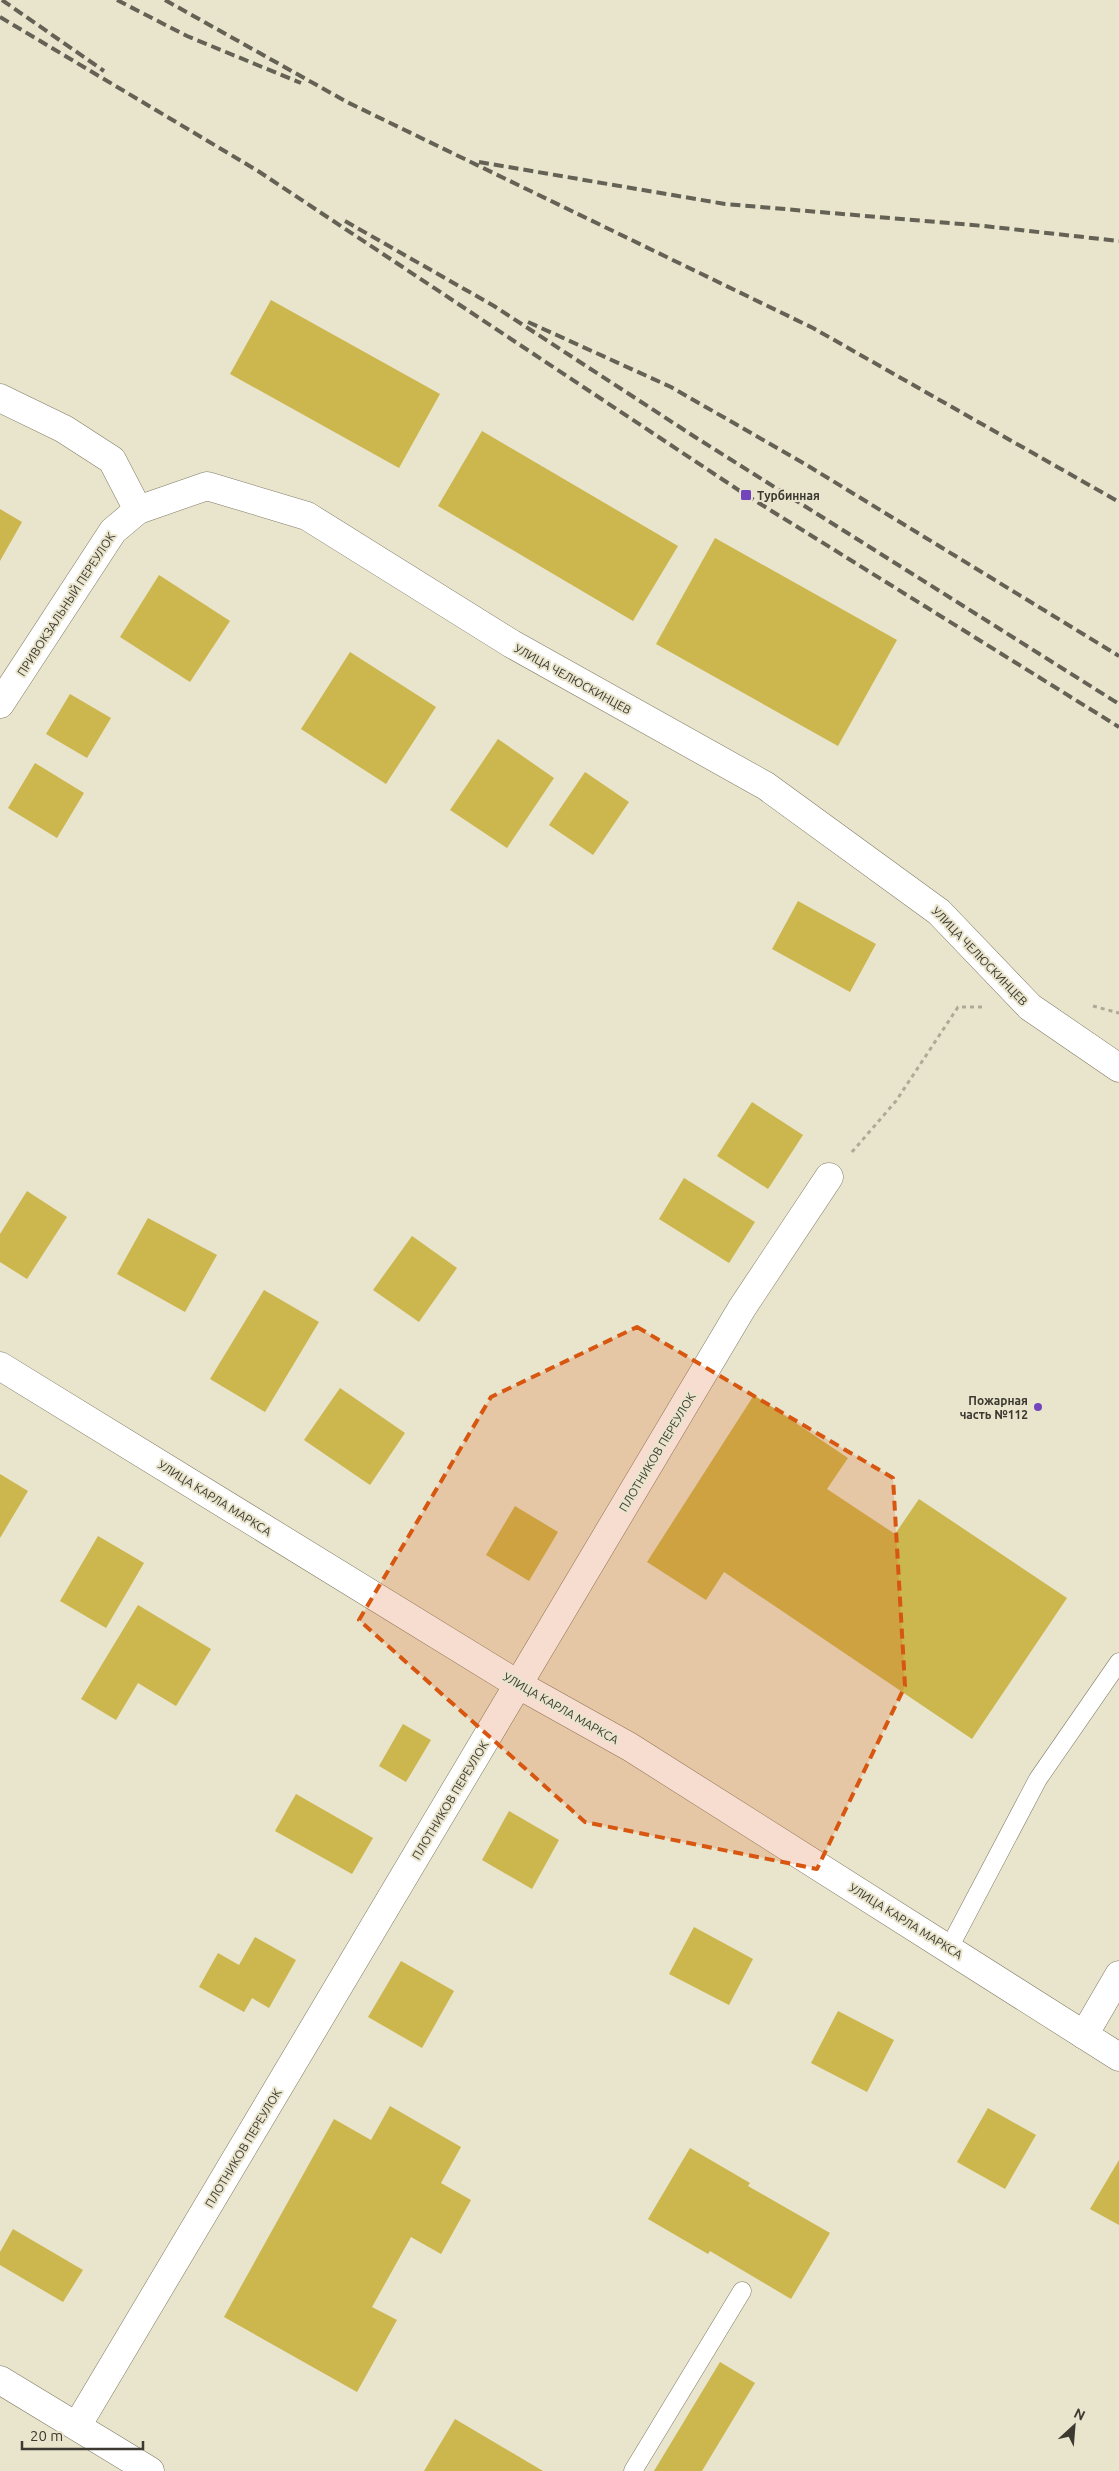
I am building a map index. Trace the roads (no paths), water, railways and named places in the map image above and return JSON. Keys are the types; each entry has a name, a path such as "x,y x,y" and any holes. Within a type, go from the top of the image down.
{"street":[{"path":"0,398 64,430 112,460 138,510"},
{"name":"УЛИЦА ЧЕЛЮСКИНЦЕВ","path":"138,510 207,486 308,516 512,644 766,786 939,912 1030,1007 1119,1068"},
{"name":"ПРИВОКЗАЛЬНЫЙ ПЕРЕУЛОК","path":"0,704 113,531 138,510"},
{"name":"ПЛОТНИКОВ ПЕРЕУЛОК","path":"76,2426 742,1308 829,1177"},
{"name":"УЛИЦА КАРЛА МАРКСА","path":"0,1366 519,1685 630,1747 1119,2057"},
{"path":"1084,2035 1119,1975"},
{"path":"0,2380 150,2471"}],"lane":[{"path":"949,1948 1038,1779 1119,1662"},
{"path":"633,2471 742,2291"}],"railway":[{"path":"2,0 104,71"},
{"path":"117,0 187,36 301,83"},
{"path":"165,0 347,102 813,328 1119,502"},
{"path":"0,17 258,171 746,495 1119,727"},
{"path":"479,162 725,204 984,226 1119,241"},
{"path":"345,221 494,306 695,437 1119,704"},
{"path":"528,322 671,387 805,464 1119,656"}],"place":[{"name":"Турбинная","path":"746,495"},
{"name":"Пожарная часть №112","path":"1038,1407"}]}
